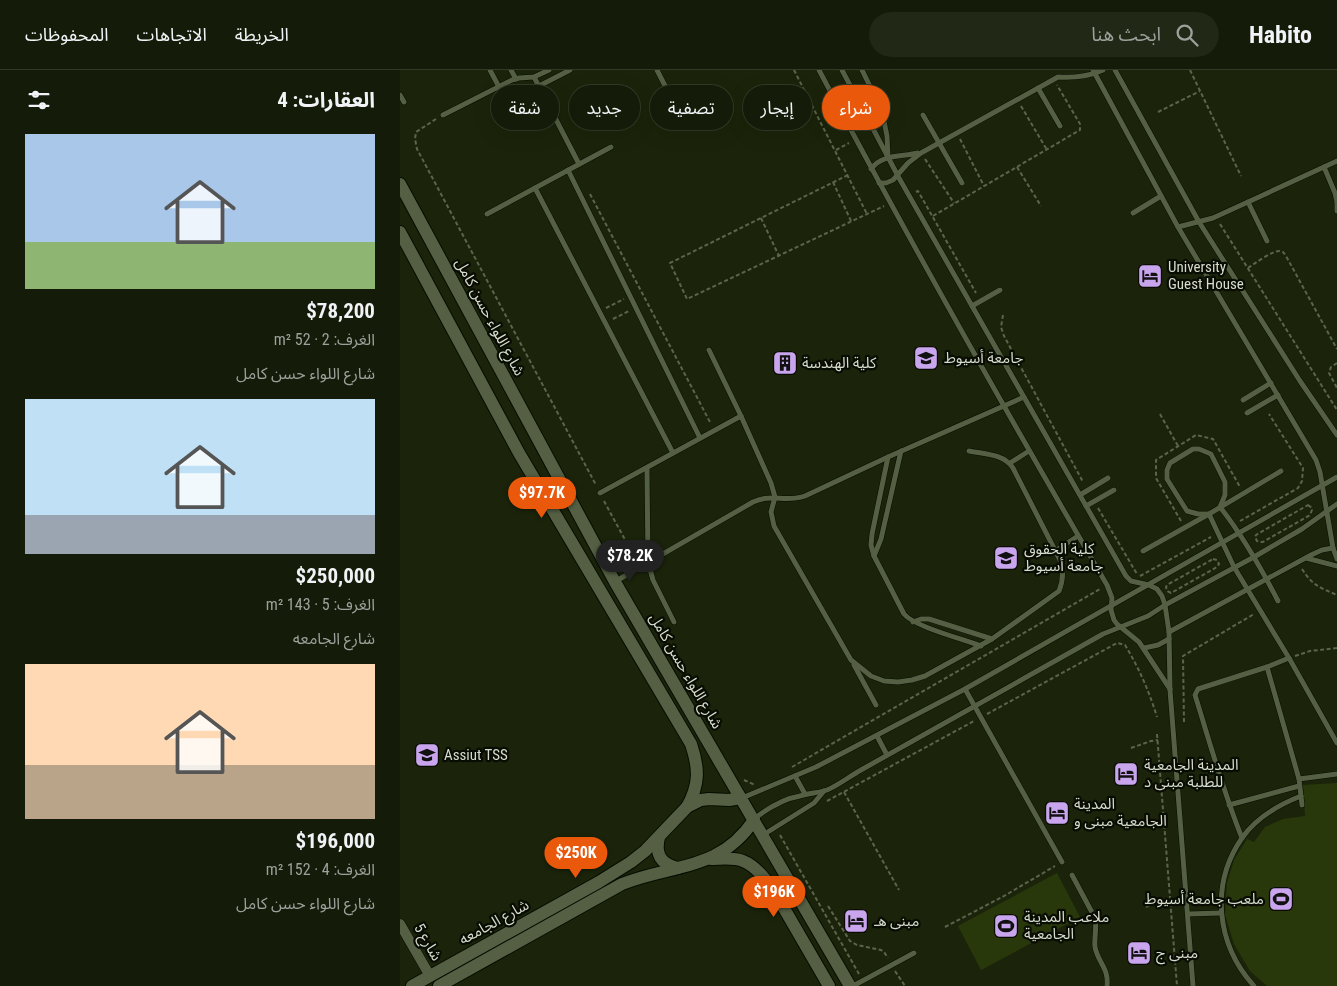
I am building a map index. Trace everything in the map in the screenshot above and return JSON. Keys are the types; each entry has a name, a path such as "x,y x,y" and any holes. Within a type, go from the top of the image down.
{"main road":[{"name":"شارع اللواء حسن كامل","path":"400,184 614,582 852,986"},
{"path":"400,232 519,453 691,744 697,761 697,776 693,795 687,806"},
{"path":"519,453 539,443"},
{"path":"687,806 701,800 742,798"},
{"name":"شارع الجامعه","path":"412,986 599,882 631,862 659,837 687,806"},
{"name":"شارع الجامعه","path":"439,986 615,888 638,878 709,859 720,854 747,830 754,820"},
{"path":"659,837 657,845 658,854 670,866 678,868"},
{"path":"709,859 743,861 765,879 774,890 830,986"},
{"path":"631,862 638,878"}],"street":[{"name":"شارع 5","path":"400,924 430,976"}],"lane":[{"path":"490,70 498,85"},
{"path":"511,70 516,79"},
{"path":"503,85 516,79 534,77 549,70"},
{"path":"541,85 570,70"},
{"path":"657,70 665,85"},
{"path":"819,70 871,169 1003,406 1107,585 1112,598 1112,615 1117,624 1134,636 1144,648 1170,690"},
{"path":"842,70 897,175 1126,576 1131,580 1149,585 1160,592 1165,605 1169,632 1170,690 1193,986"},
{"path":"862,70 882,111 887,136 888,157"},
{"path":"1056,78 1058,70"},
{"path":"879,183 890,182 908,163 921,153 1056,78 1076,78 1103,70"},
{"path":"1115,70 1199,222 1300,381 1337,435"},
{"path":"1094,72 1178,227 1316,460 1320,472 1333,548 1337,559"},
{"path":"534,77 538,85"},
{"path":"1038,88 1060,126"},
{"path":"442,115 491,91"},
{"path":"400,95 404,102"},
{"path":"923,115 962,183"},
{"path":"559,125 579,164"},
{"path":"487,214 611,147"},
{"path":"871,169 878,161 888,157 921,153"},
{"path":"1178,227 1215,216 1337,162"},
{"path":"1324,167 1336,193 1337,211"},
{"path":"568,170 700,438"},
{"path":"535,188 674,453"},
{"path":"1133,213 1162,196"},
{"path":"1248,202 1267,241"},
{"path":"972,306 1000,290"},
{"path":"709,350 771,483 775,497 771,512 774,526 876,705"},
{"path":"1243,400 1270,383"},
{"path":"1247,413 1278,395"},
{"path":"614,582 753,502 766,498 787,499 805,496 888,456 1024,397"},
{"path":"600,493 741,416"},
{"path":"1209,514 1187,511 1167,479 1167,470 1170,462 1193,449 1199,449 1211,454 1225,482 1225,495 1220,507"},
{"path":"874,556 881,539 901,451"},
{"path":"851,660 871,676 884,681 898,682 925,676 981,646 1059,591 1063,569 1010,463 1002,458 969,451"},
{"path":"1010,463 1030,451"},
{"path":"888,456 872,534 871,545 874,556 904,614 913,622 981,646"},
{"path":"647,468 648,562 654,580 674,622"},
{"path":"1143,550 1209,514 1281,471"},
{"path":"742,798 816,767 965,689 1337,477"},
{"path":"1080,495 1108,478"},
{"path":"1086,506 1114,490"},
{"path":"754,820 773,806 790,798 824,791 839,783 1103,634 1139,620 1254,557 1337,504"},
{"path":"1220,507 1240,533 1278,601"},
{"path":"1209,514 1234,567 1289,658 1337,743"},
{"path":"1055,551 1078,536"},
{"path":"1169,632 1298,562 1322,550 1333,548"},
{"path":"1306,558 1337,566"},
{"path":"913,622 929,619 992,639"},
{"path":"1144,648 1158,645 1169,639"},
{"path":"1242,838 1229,805 1196,692 1198,689 1289,658"},
{"path":"1267,667 1298,779 1302,805"},
{"path":"965,689 1062,862"},
{"path":"877,736 887,755"},
{"path":"1298,779 1337,774"},
{"path":"796,776 804,794"},
{"path":"1229,805 1299,786"},
{"path":"762,835 814,803 824,791"},
{"path":"1254,986 1236,963 1226,939 1221,913 1222,886 1230,861 1242,838 1268,812 1301,796"},
{"path":"1072,876 1095,918 1097,954 1107,974 1107,986"},
{"path":"1188,914 1221,913"},
{"path":"852,986 914,953"}],"path":[{"path":"794,70 867,214"},
{"path":"1190,70 1241,176"},
{"path":"932,216 1079,131 1081,128 1080,124 1056,78"},
{"path":"1158,112 1200,91"},
{"path":"1017,99 1046,150"},
{"path":"442,115 416,132 417,149 640,567"},
{"path":"957,133 984,186"},
{"path":"835,150 856,140"},
{"path":"921,153 954,203"},
{"path":"1017,167 1041,206"},
{"path":"848,175 670,263 687,299 890,203"},
{"path":"833,182 852,221"},
{"path":"910,196 918,191 980,301"},
{"path":"589,193 714,431"},
{"path":"1215,216 1337,410"},
{"path":"762,218 779,256"},
{"path":"1248,268 1273,252 1278,250 1283,252 1337,349"},
{"path":"600,312 640,290"},
{"path":"606,323 646,302"},
{"path":"1003,315 1001,327 1004,336 1087,491"},
{"path":"1337,363 1331,366 1329,374 1337,388"},
{"path":"1160,414 1178,445"},
{"path":"1184,528 1156,478 1156,460 1178,445 1196,435 1213,438 1244,493"},
{"path":"1094,502 1139,576 1217,533"},
{"path":"1305,506 1312,508 1310,515 1262,542 1257,541 1256,535 1305,506"},
{"path":"1213,559 1219,562 1217,567 1171,593 1167,591 1167,585 1213,559"},
{"path":"1298,562 1311,582 1337,595"},
{"path":"787,770 1107,585"},
{"path":"1184,722 1183,656 1260,611"},
{"path":"1289,658 1305,652 1337,648"},
{"path":"1157,734 1177,986"},
{"path":"1131,748 1158,740"},
{"path":"839,783 899,890"},
{"path":"779,831 863,981"},
{"path":"945,928 1062,862"},
{"path":"1146,907 1171,898"},
{"path":"828,906 850,941 857,945 884,952 904,986"}],"green space":[{"name":"ملعب جامعة أسيوط","path":"1337,783 1337,986 1267,986 1250,971 1234,944 1225,915 1227,883 1234,860 1247,839 1254,842 1265,827 1283,819 1305,816 1303,785"},
{"path":"1057,873 1080,917 981,970 958,926"}],"place":[{"name":"University Guest House","path":"1150,276"},
{"name":"جامعة أسيوط","path":"926,358"},
{"name":"كلية الهندسة","path":"785,363"},
{"name":"كلية الحقوق جامعة أسيوط","path":"1006,558"},
{"name":"Assiut TSS","path":"427,755"},
{"name":"المدينة الجامعية للطلبة مبنى د","path":"1126,774"},
{"name":"المدينة الجامعية مبنى و","path":"1057,813"},
{"name":"ملعب جامعة أسيوط","path":"1281,899"},
{"name":"مبنى هـ","path":"856,921"},
{"name":"ملاعب المدينة الجامعية","path":"1006,926"},
{"name":"مبنى ج","path":"1139,953"}]}
